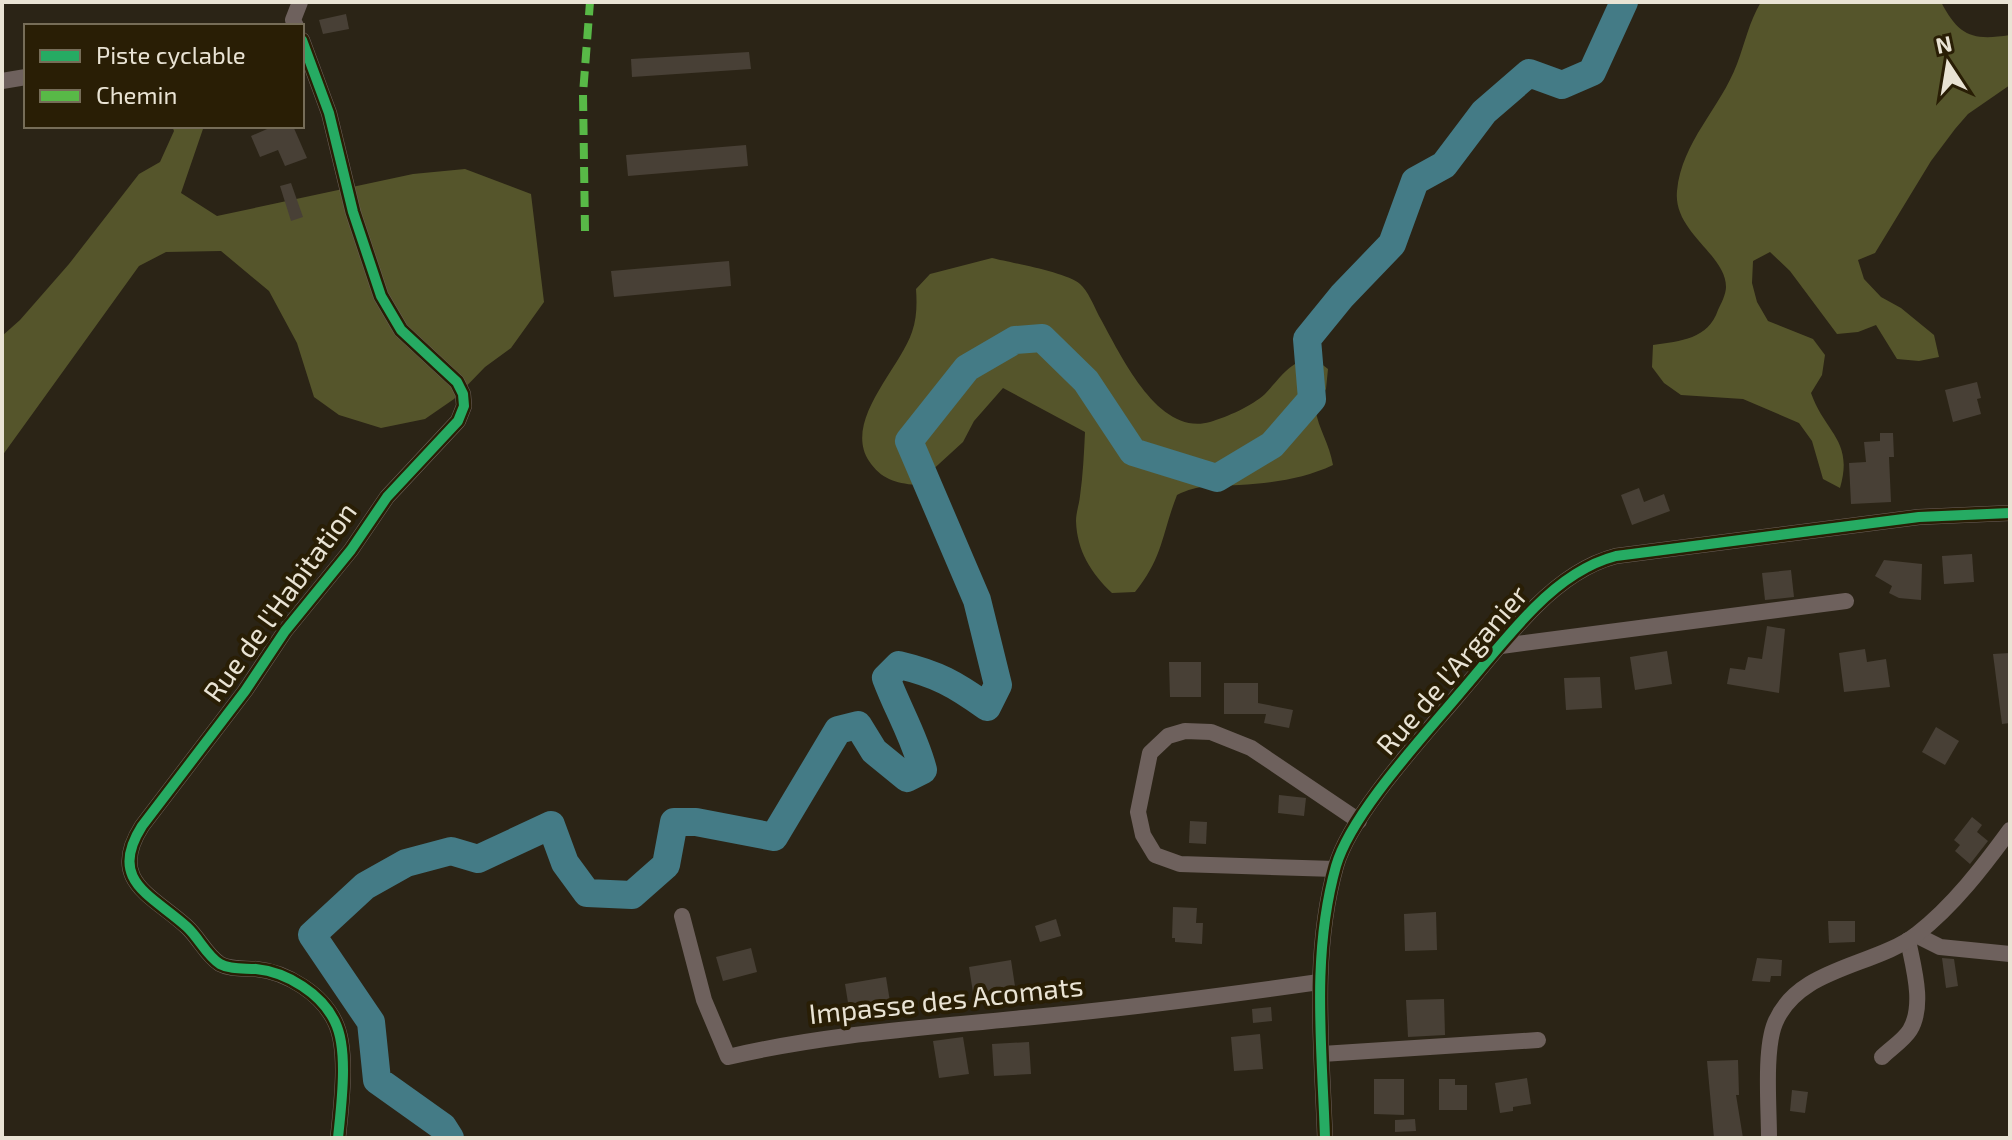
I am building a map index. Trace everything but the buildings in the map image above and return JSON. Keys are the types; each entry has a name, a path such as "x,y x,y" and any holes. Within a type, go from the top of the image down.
{"street":[{"path":"292,24 300,2"},
{"name":"Rue de l'Habitation","path":"304,45 326,103 353,212 381,296 401,330 457,382 464,406 458,421 399,481 351,550 285,631 245,691 142,826 128,860 133,878 142,890 184,924 217,962 289,979 308,990 328,1011 342,1043 339,1130"},
{"path":"2,81 24,77"},
{"name":"Rue de l'Arganier","path":"1325,1138 1320,958 1335,869 1341,852 1359,821 1431,728 1535,606 1589,566 1616,556 1919,517 2010,513"},
{"path":"1501,646 1846,601"},
{"path":"1335,869 1180,864 1155,855 1143,835 1138,812 1150,753 1168,736 1185,731 1211,732 1251,748 1359,821"},
{"path":"1769,1138 1771,1043 1781,1013 1796,996 1816,982 1912,938 1982,868 2010,830"},
{"name":"Impasse des Acomats","path":"682,916 704,1000 728,1057 786,1043 940,1024 1022,1019 1172,1002 1319,982"},
{"path":"1912,938 1940,947 2010,954"},
{"path":"1882,1057 1910,1030 1917,1009 1912,938"},
{"path":"1322,1054 1538,1040"}],"shaded area":[{"path":"1761,2 1941,2 1954,22 1968,34 1986,37 2010,35 2010,85 1968,114 1931,161 1875,253 1858,260 1864,279 1881,297 1901,308 1934,335 1939,357 1919,361 1897,359 1876,325 1858,332 1837,334 1790,271 1770,252 1753,261 1752,283 1757,302 1768,321 1813,339 1825,355 1822,375 1811,393 1841,447 1843,472 1840,488 1823,479 1812,441 1799,423 1743,399 1681,395 1664,383 1652,367 1653,345 1683,340 1700,333 1713,320 1724,296 1724,275 1683,219 1677,191 1686,156 1730,80"},
{"path":"173,128 203,128 181,193 217,216 413,174 465,169 531,194 544,302 511,348 485,367 454,399 425,419 381,428 339,415 314,397 297,343 269,291 221,251 166,252 139,266 2,456 2,336 69,264 139,174 160,162"},
{"path":"992,258 1051,272 1080,284 1142,388 1173,417 1191,423 1210,422 1246,407 1265,394 1290,367 1311,356 1328,369 1326,389 1315,408 1333,465 1288,480 1207,486 1177,495 1157,556 1144,580 1135,592 1112,593 1086,561 1077,532 1085,432 1003,388 974,421 963,442 916,485 884,476 869,461 863,446 863,429 876,396 912,332 916,289 930,274"}],"waterway":[{"path":"450,1138 443,1127 377,1080 371,1022 312,935 365,886 406,863 451,851 478,859 551,825 565,863 587,893 632,895 666,865 674,822 696,822 774,837 838,730 858,725 874,751 907,778 923,770 886,678 899,665 912,668 945,681 987,707 998,685 977,600 909,441 967,368 1015,340 1042,338 1086,381 1133,452 1217,478 1272,445 1312,399 1307,339 1342,296 1392,244 1415,181 1444,165 1484,112 1529,73 1562,85 1592,72 1624,2"}],"marked path":[{"path":"585,231 583,94 590,2"}],"cycle path":[{"path":"304,45 329,113 353,212 381,296 401,330 457,382 464,406 458,421 387,497 351,550 285,631 245,691 142,826 132,845 129,860 138,885 187,927 220,964 280,975 302,986 322,1002 335,1022 342,1048 338,1138"},
{"path":"1325,1138 1320,1001 1323,933 1336,866 1344,845 1372,800 1408,754 1525,617 1544,599 1583,570 1616,556 1919,517 2010,513"}]}
